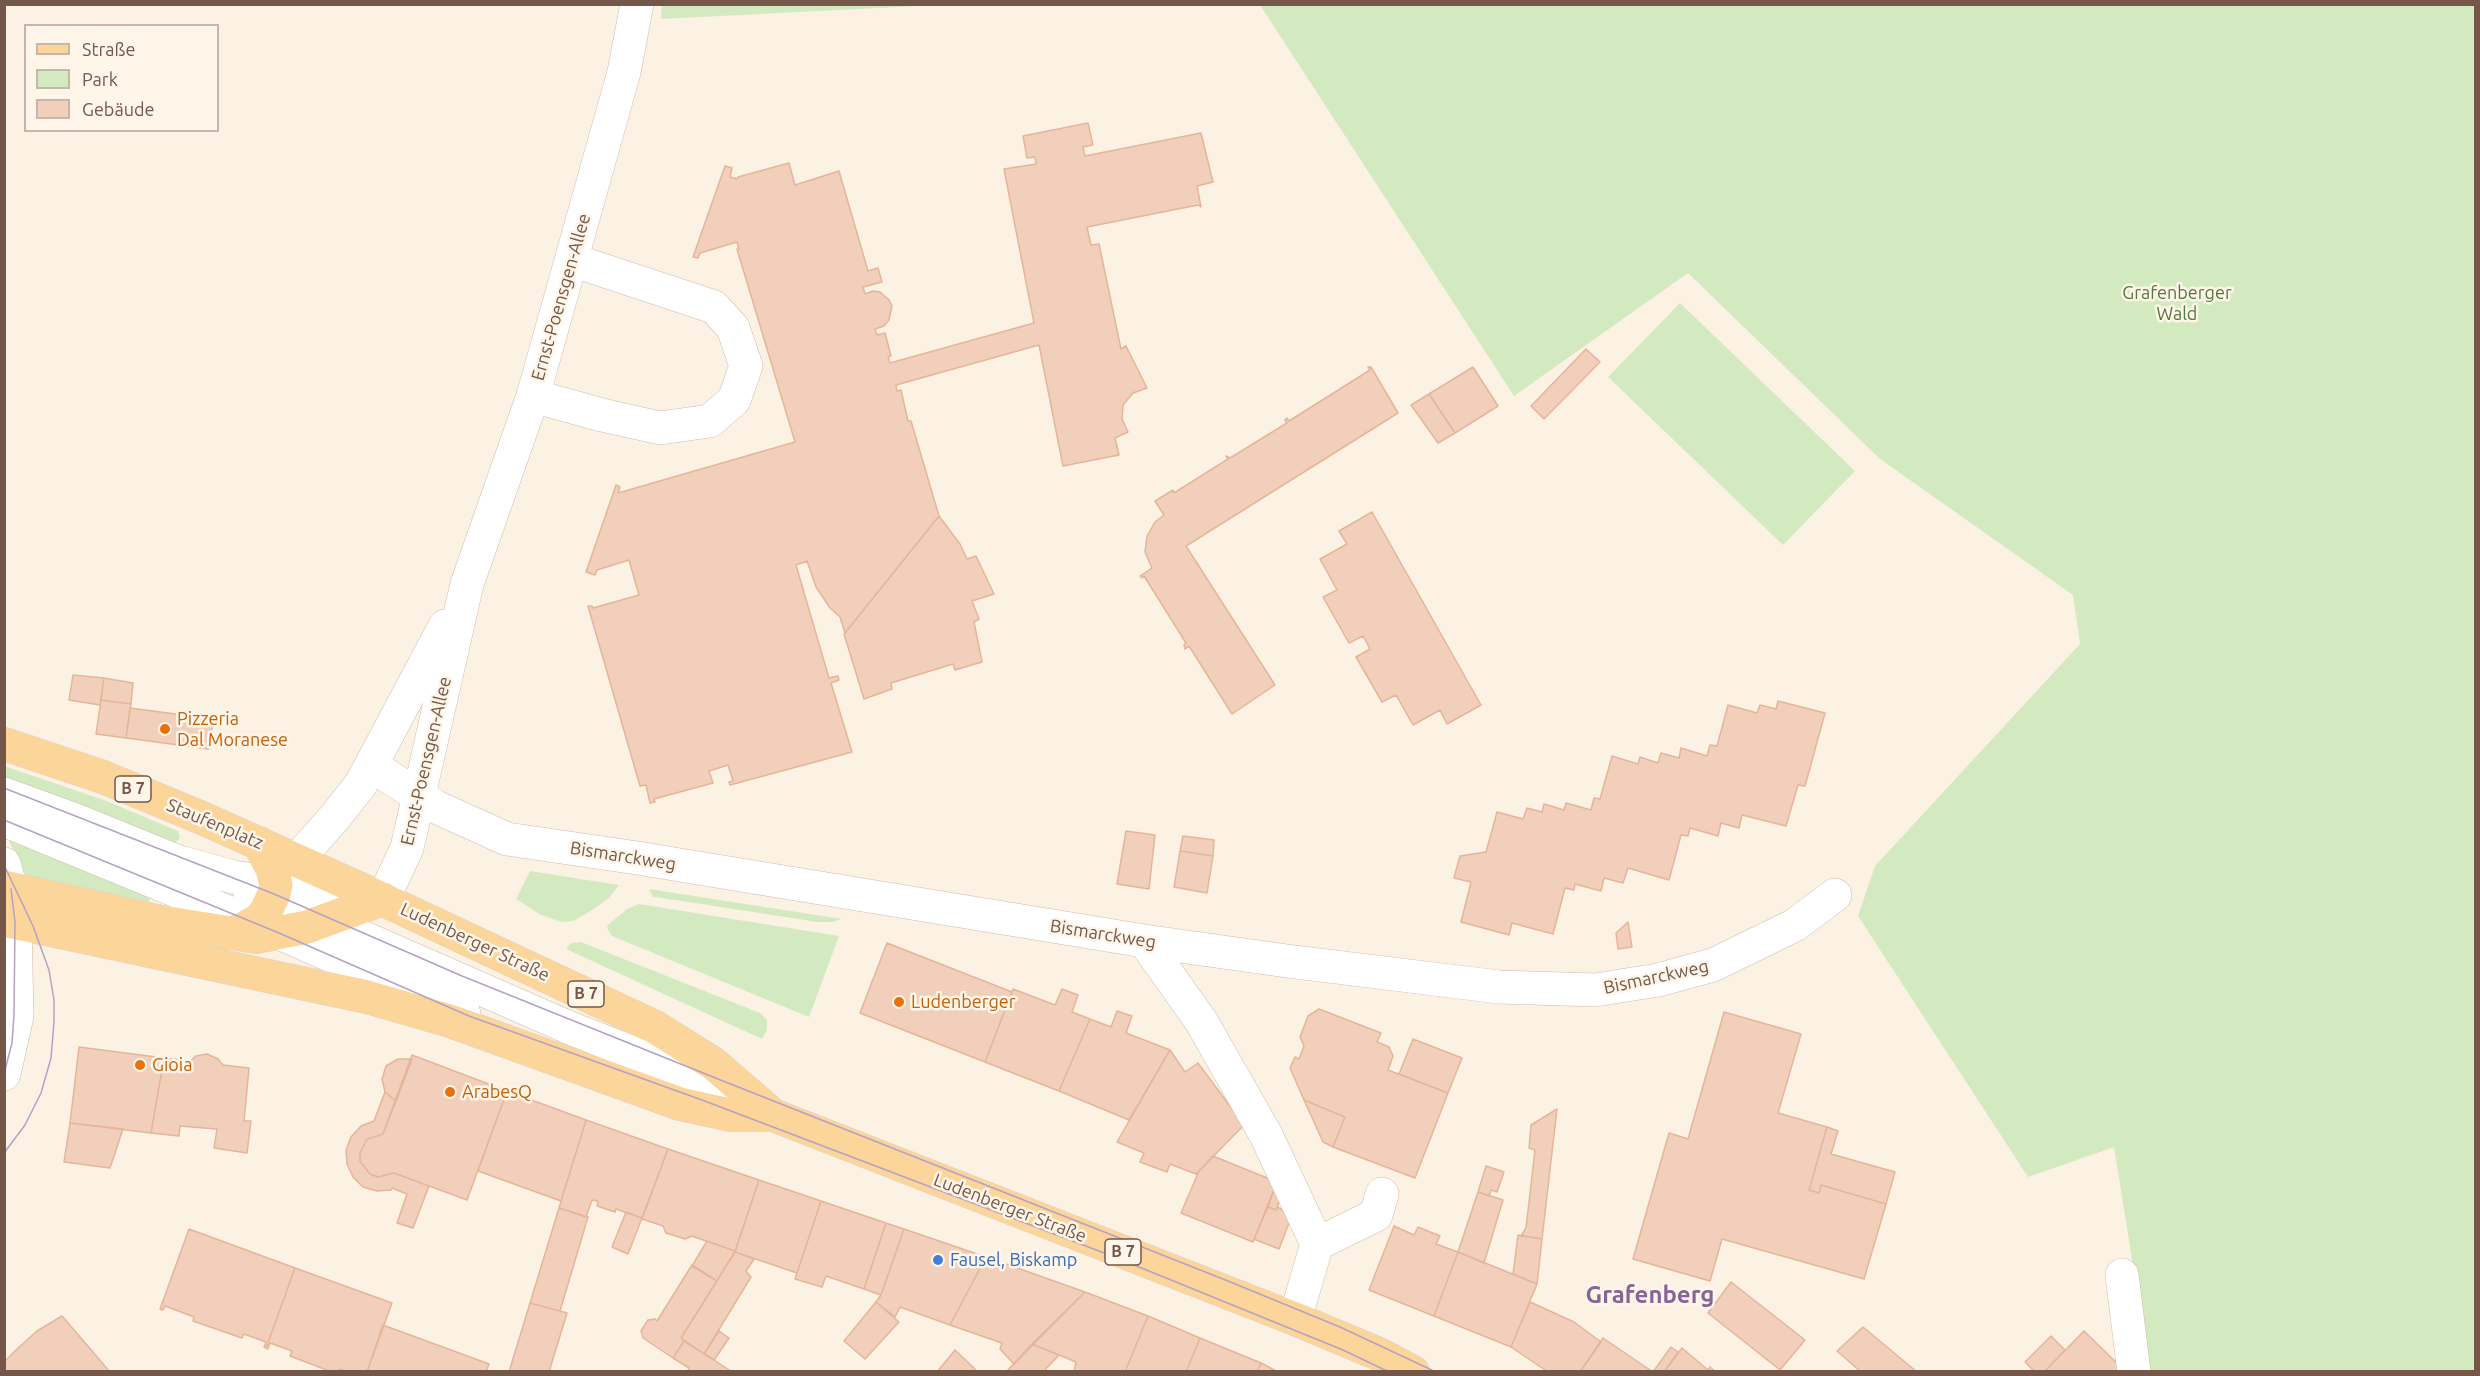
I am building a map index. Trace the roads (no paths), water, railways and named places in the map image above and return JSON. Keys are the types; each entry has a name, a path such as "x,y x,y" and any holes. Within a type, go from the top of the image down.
{"main road":[{"name":"Staufenplatz","path":"4,744 103,777 259,843 369,893"},
{"path":"259,843 272,868 262,915"},
{"path":"8,896 162,922 262,915 322,922 369,893"},
{"name":"Ludenberger Straße","path":"369,893 655,1027 714,1064 773,1115 1295,1319 1413,1371"},
{"name":"Ludenberger Straße","path":"8,896 450,1021 680,1104 730,1115 773,1115"}],"street":[{"name":"Ernst-Poensgen-Allee","path":"369,893 407,848 467,584 533,396 624,72 637,4"},
{"path":"533,396 602,416 660,428 710,421 734,400 747,366 733,328 714,307 572,260"},
{"name":"Ernst-Poensgen-Allee","path":"262,915 297,861 335,817 372,766 467,584"},
{"name":"Bismarckweg","path":"372,766 436,807 507,839 1144,941 1499,987 1595,990 1658,980 1713,965 1795,925 1835,895"},
{"path":"4,794 183,863 233,877 262,915"},
{"path":"259,843 335,817"},
{"path":"4,820 262,915 469,1016 702,1100 773,1115"},
{"path":"262,915 369,893"},
{"path":"4,1074 17,1016 8,896"},
{"path":"322,922 570,1028 709,1083 773,1115"},
{"path":"1144,941 1201,1022 1266,1135 1317,1244 1295,1319"},
{"path":"1317,1244 1376,1215 1382,1194"},
{"path":"2122,1275 2134,1371"}],"tram line":[{"path":"4,788 274,894 462,976 1228,1281 1340,1327 1436,1372"},
{"path":"4,820 279,933 469,1016 702,1100 1112,1256 1343,1350 1389,1372"},
{"path":"4,865 33,926 49,970 54,1000 51,1058 41,1093 25,1125 4,1153"},
{"path":"4,1074 12,1043 14,1015 15,922 11,889"}],"place":[{"name":"Pizzeria Dal Moranese","path":"165,729"},
{"name":"Ludenberger","path":"899,1002"},
{"name":"Gioia","path":"140,1065"},
{"name":"ArabesQ","path":"450,1092"},
{"name":"Fausel, Biskamp","path":"938,1260"}],"district":[{"name":"Grafenberg","path":"1650,1295"}],"park label":[{"name":"Grafenberger Wald","path":"2177,303"}]}
